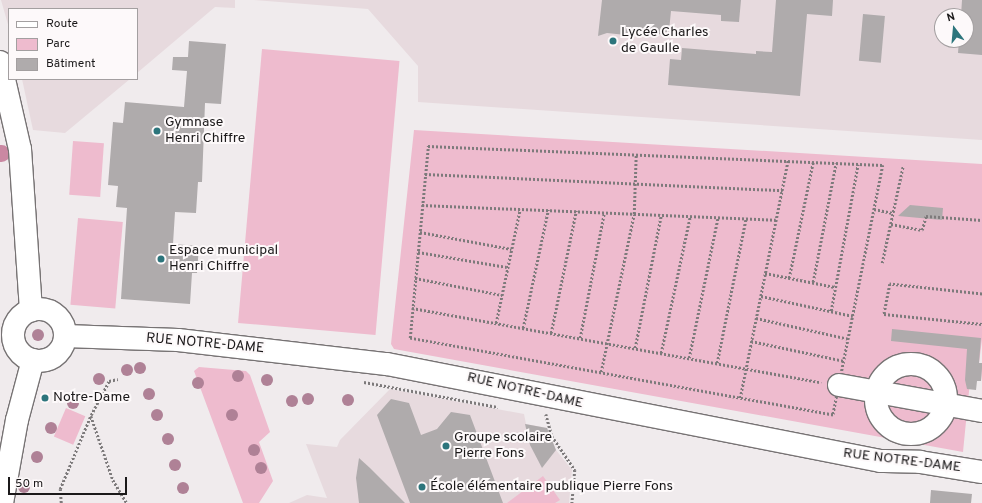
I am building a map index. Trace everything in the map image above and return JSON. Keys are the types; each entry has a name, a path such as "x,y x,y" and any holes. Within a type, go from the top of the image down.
{"street":[{"path":"0,62 20,149 32,311"},
{"path":"32,311 47,311 54,315 64,328 65,336 60,351 47,360 33,360 18,350 7,335 18,320 32,311"},
{"name":"RUE NOTRE-DAME","path":"65,336 149,338 245,346 387,364 550,394 591,406 881,461 920,462 982,472"},
{"path":"2,503 17,420 33,360"},
{"path":"917,364 934,372 940,379 946,396 945,405 942,414 930,428 922,432 904,433 891,428 882,418 877,410 876,392 884,376 891,370 904,365 917,364"},
{"path":"832,384 982,412"}],"path":[{"path":"428,146 636,155 883,165 844,361 832,384 833,415 410,338 428,146"},
{"path":"601,372 634,214 636,155"},
{"path":"740,398 788,161"},
{"path":"789,278 813,162"},
{"path":"813,282 836,163"},
{"path":"831,311 858,164"},
{"path":"882,263 903,166"},
{"path":"425,174 782,190"},
{"path":"422,205 776,220"},
{"path":"496,323 520,209"},
{"path":"874,209 893,213"},
{"path":"523,328 548,210"},
{"path":"551,333 576,211"},
{"path":"580,338 604,212"},
{"path":"635,348 661,215"},
{"path":"661,353 690,216"},
{"path":"891,224 922,230 926,216 982,220"},
{"path":"689,358 718,217"},
{"path":"717,363 746,218"},
{"path":"420,232 511,249"},
{"path":"418,252 507,267"},
{"path":"766,273 835,287"},
{"path":"415,278 502,295"},
{"path":"982,294 890,284 884,314 982,324"},
{"path":"761,296 853,316"},
{"path":"412,308 832,384"},
{"path":"756,318 849,339"},
{"path":"751,341 844,361"},
{"path":"61,503 60,489 91,415 109,381 113,378 118,379"},
{"path":"361,381 500,407"},
{"path":"550,394 546,416 552,436 575,470 572,503"},
{"path":"538,414 546,416"},
{"path":"91,415 113,480 128,503"}],"shaded area":[{"path":"1,0 235,0 235,8 215,7 138,72 138,8 8,8 8,24"},
{"name":"Lycée Charles de Gaulle","path":"254,0 982,0 982,140 418,102 418,66 368,9"},
{"path":"22,80 129,80 65,133 33,130"},
{"name":"Groupe scolaire Pierre Fons","path":"390,389 524,414 526,424 547,428 556,450 572,470 569,503 289,503 307,495 327,498 306,444 337,447 340,440"}],"green space":[{"path":"262,49 399,61 376,335 238,323"},
{"path":"414,130 982,164 982,339 979,363 982,363 982,368 981,381 970,381 963,452 394,349 391,344"},
{"path":"73,141 104,143 100,197 69,195"},
{"path":"78,218 123,222 115,309 70,305"},
{"path":"199,367 246,371 250,375 270,432 259,442 273,481 259,503 243,503 194,371"},
{"path":"66,408 85,416 73,445 54,437"},
{"path":"543,476 560,500 555,503 507,503"}],"building":[{"path":"602,0 741,0 739,22 721,21 721,15 671,11 669,31 651,37 651,30 635,36 607,33 598,36"},
{"path":"776,0 833,0 832,16 807,14 800,96 668,85 670,59 681,60 682,48 756,54 756,51 772,52"},
{"path":"962,0 982,0 982,55 958,53 958,48 974,48 974,8 962,8"},
{"path":"863,14 885,16 881,63 859,61"},
{"name":"Gymnase Henri Chiffre","path":"189,41 226,44 221,104 205,103 202,182 198,182 196,213 175,212 173,244 199,246 197,273 192,273 190,304 121,299 127,208 116,207 118,186 108,185 113,122 123,123 125,102 184,107 187,71 172,70 173,57 188,57"},
{"path":"910,205 943,208 942,220 898,216"},
{"path":"892,329 981,338 979,363 982,363 981,381 977,381 976,390 967,389 965,380 967,349 891,341"},
{"path":"391,399 409,403 421,435 437,429 451,412 470,415 503,503 410,503 377,415"},
{"path":"525,424 547,428 556,450 542,468 530,445"},
{"path":"359,458 405,503 359,503 356,478"},
{"path":"931,490 972,494 971,503 930,503"}],"place":[{"name":"Lycée Charles de Gaulle","path":"613,41"},
{"name":"Gymnase Henri Chiffre","path":"157,131"},
{"name":"Espace municipal Henri Chiffre","path":"161,259"},
{"name":"Notre-Dame","path":"45,398"},
{"name":"Groupe scolaire Pierre Fons","path":"446,446"},
{"name":"École élémentaire publique Pierre Fons","path":"422,487"}]}
